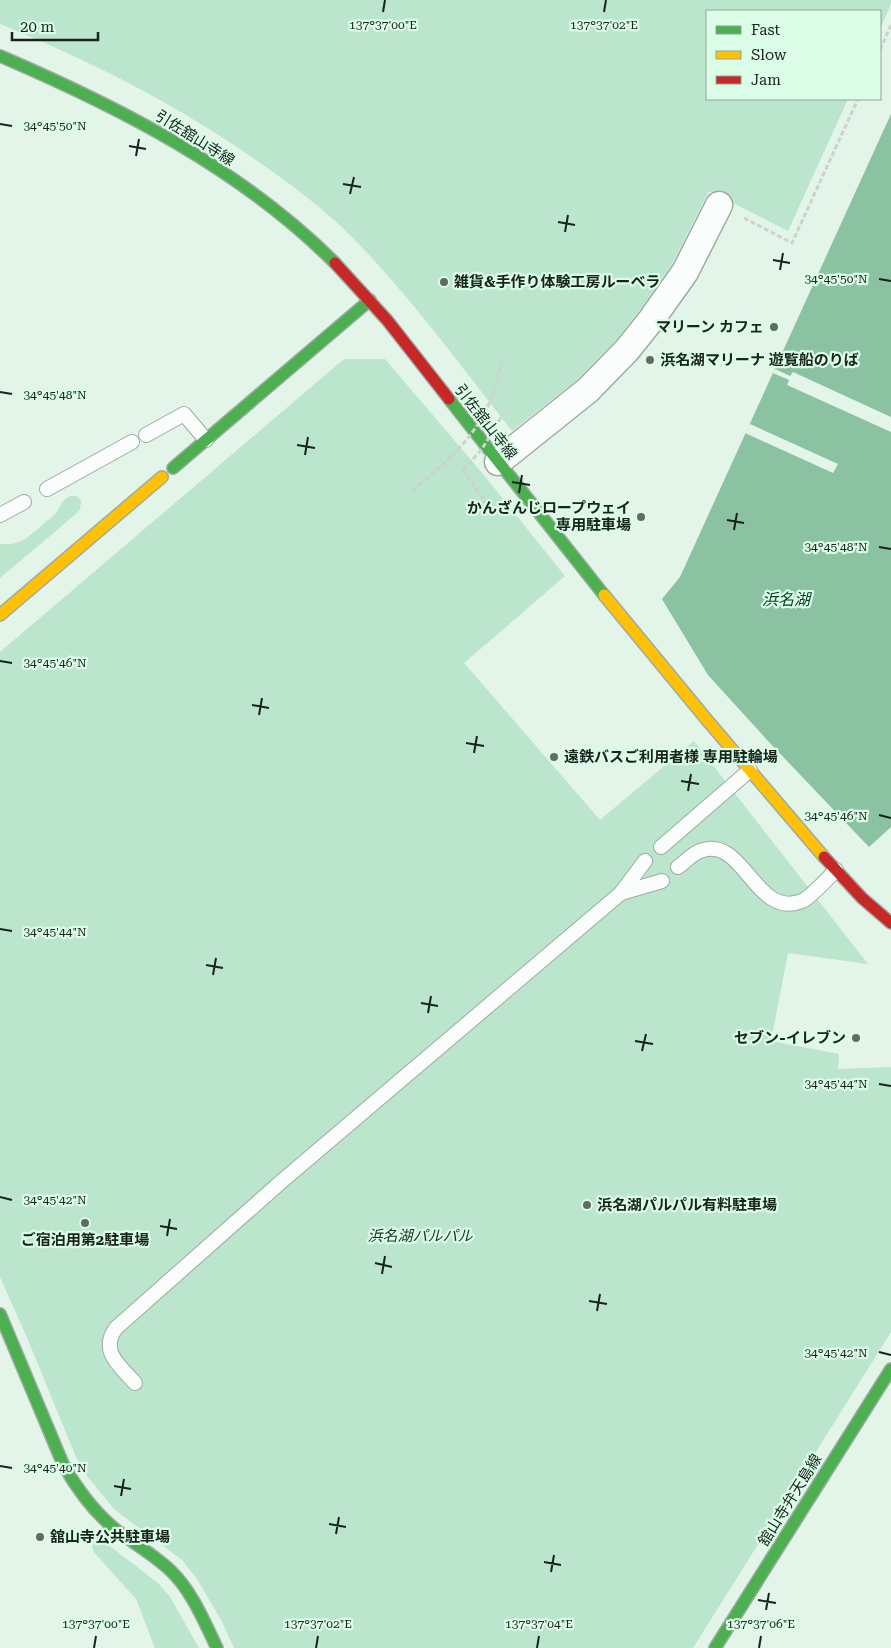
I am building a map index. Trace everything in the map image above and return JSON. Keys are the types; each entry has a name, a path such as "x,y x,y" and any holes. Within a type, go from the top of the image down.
{"main road":[{"name":"引佐舘山寺線","path":"0,56 48,76 110,106 169,139 227,175 282,215 329,256 370,300 679,687 836,870 861,897 891,923"},
{"path":"173,468 370,300"},
{"path":"0,615 162,477"},
{"path":"0,1314 62,1464 74,1485 105,1521 171,1570 208,1627 217,1648"},
{"name":"舘山寺弁天島線","path":"715,1648 891,1369"}],"street":[{"path":"498,462 588,390 627,350 652,320 685,272 719,205"}],"lane":[{"path":"146,435 184,414 206,440"},
{"path":"47,490 132,442"},
{"path":"0,515 24,502"},
{"path":"661,847 750,770"},
{"path":"678,867 697,852 706,849 725,852 733,857 768,896 785,903 795,903 804,900 836,870"},
{"path":"135,1383 113,1358 108,1348 109,1337 116,1328 282,1181 621,893 645,861"},
{"path":"621,893 662,881"}],"path":[{"path":"881,48 891,25"},
{"path":"719,205 792,243 858,100"},
{"path":"413,490 458,451 478,425 492,396 502,356"},
{"path":"501,507 493,512 463,470 482,449 503,414"}],"green space":[{"path":"0,0 891,0 881,27 881,10 706,10 706,100 848,100 788,231 709,191 672,264 616,340 578,379 512,431 394,283 351,236 321,208 234,145 170,106 70,54 0,24"},
{"name":"浜名湖パルパル","path":"344,359 385,359 483,474 565,576 464,663 600,820 694,741 868,964 788,953 771,1041 839,1054 838,1069 891,1067 891,1332 693,1648 234,1648 221,1620 197,1579 182,1560 115,1510 87,1476 76,1457 0,1277 0,652"},
{"path":"71,496 76,496 81,500 80,509 77,513 0,578 0,544 13,544 27,537 53,516 63,501"},
{"path":"95,1541 107,1544 158,1583 170,1597 199,1648 155,1648 136,1599 93,1551 92,1546"}],"water":[{"name":"浜名湖","path":"891,114 891,827 869,847 708,675 662,599 680,577"}],"pier":[{"path":"775,369 790,376 793,372 891,417 891,432 787,385 789,380 773,373"},
{"path":"750,424 838,464 833,473 745,433"}],"traffic: fast":[{"path":"0,56 90,97 178,144 260,198 299,229 335,263"},
{"path":"173,468 370,300"},
{"path":"449,399 604,595"},
{"path":"0,1314 63,1464 74,1482 86,1499 107,1522 157,1559 178,1578 197,1607 217,1648"},
{"path":"715,1648 891,1369"}],"traffic: slow":[{"path":"0,615 162,477"},
{"path":"604,595 707,720 824,857"}],"traffic: jam":[{"path":"335,263 387,320 449,399"},
{"path":"824,857 862,898 891,923"}],"place":[{"name":"雑貨&手作り体験工房ルーベラ","path":"444,282"},
{"name":"マリーン カフェ","path":"774,327"},
{"name":"浜名湖マリーナ 遊覧船のりば","path":"650,360"},
{"name":"かんざんじロープウェイ 専用駐車場","path":"641,517"},
{"name":"遠鉄バスご利用者様 専用駐輪場","path":"554,757"},
{"name":"セブン-イレブン","path":"856,1038"},
{"name":"浜名湖パルパル有料駐車場","path":"587,1205"},
{"name":"ご宿泊用第2駐車場","path":"85,1223"},
{"name":"舘山寺公共駐車場","path":"40,1537"}]}
